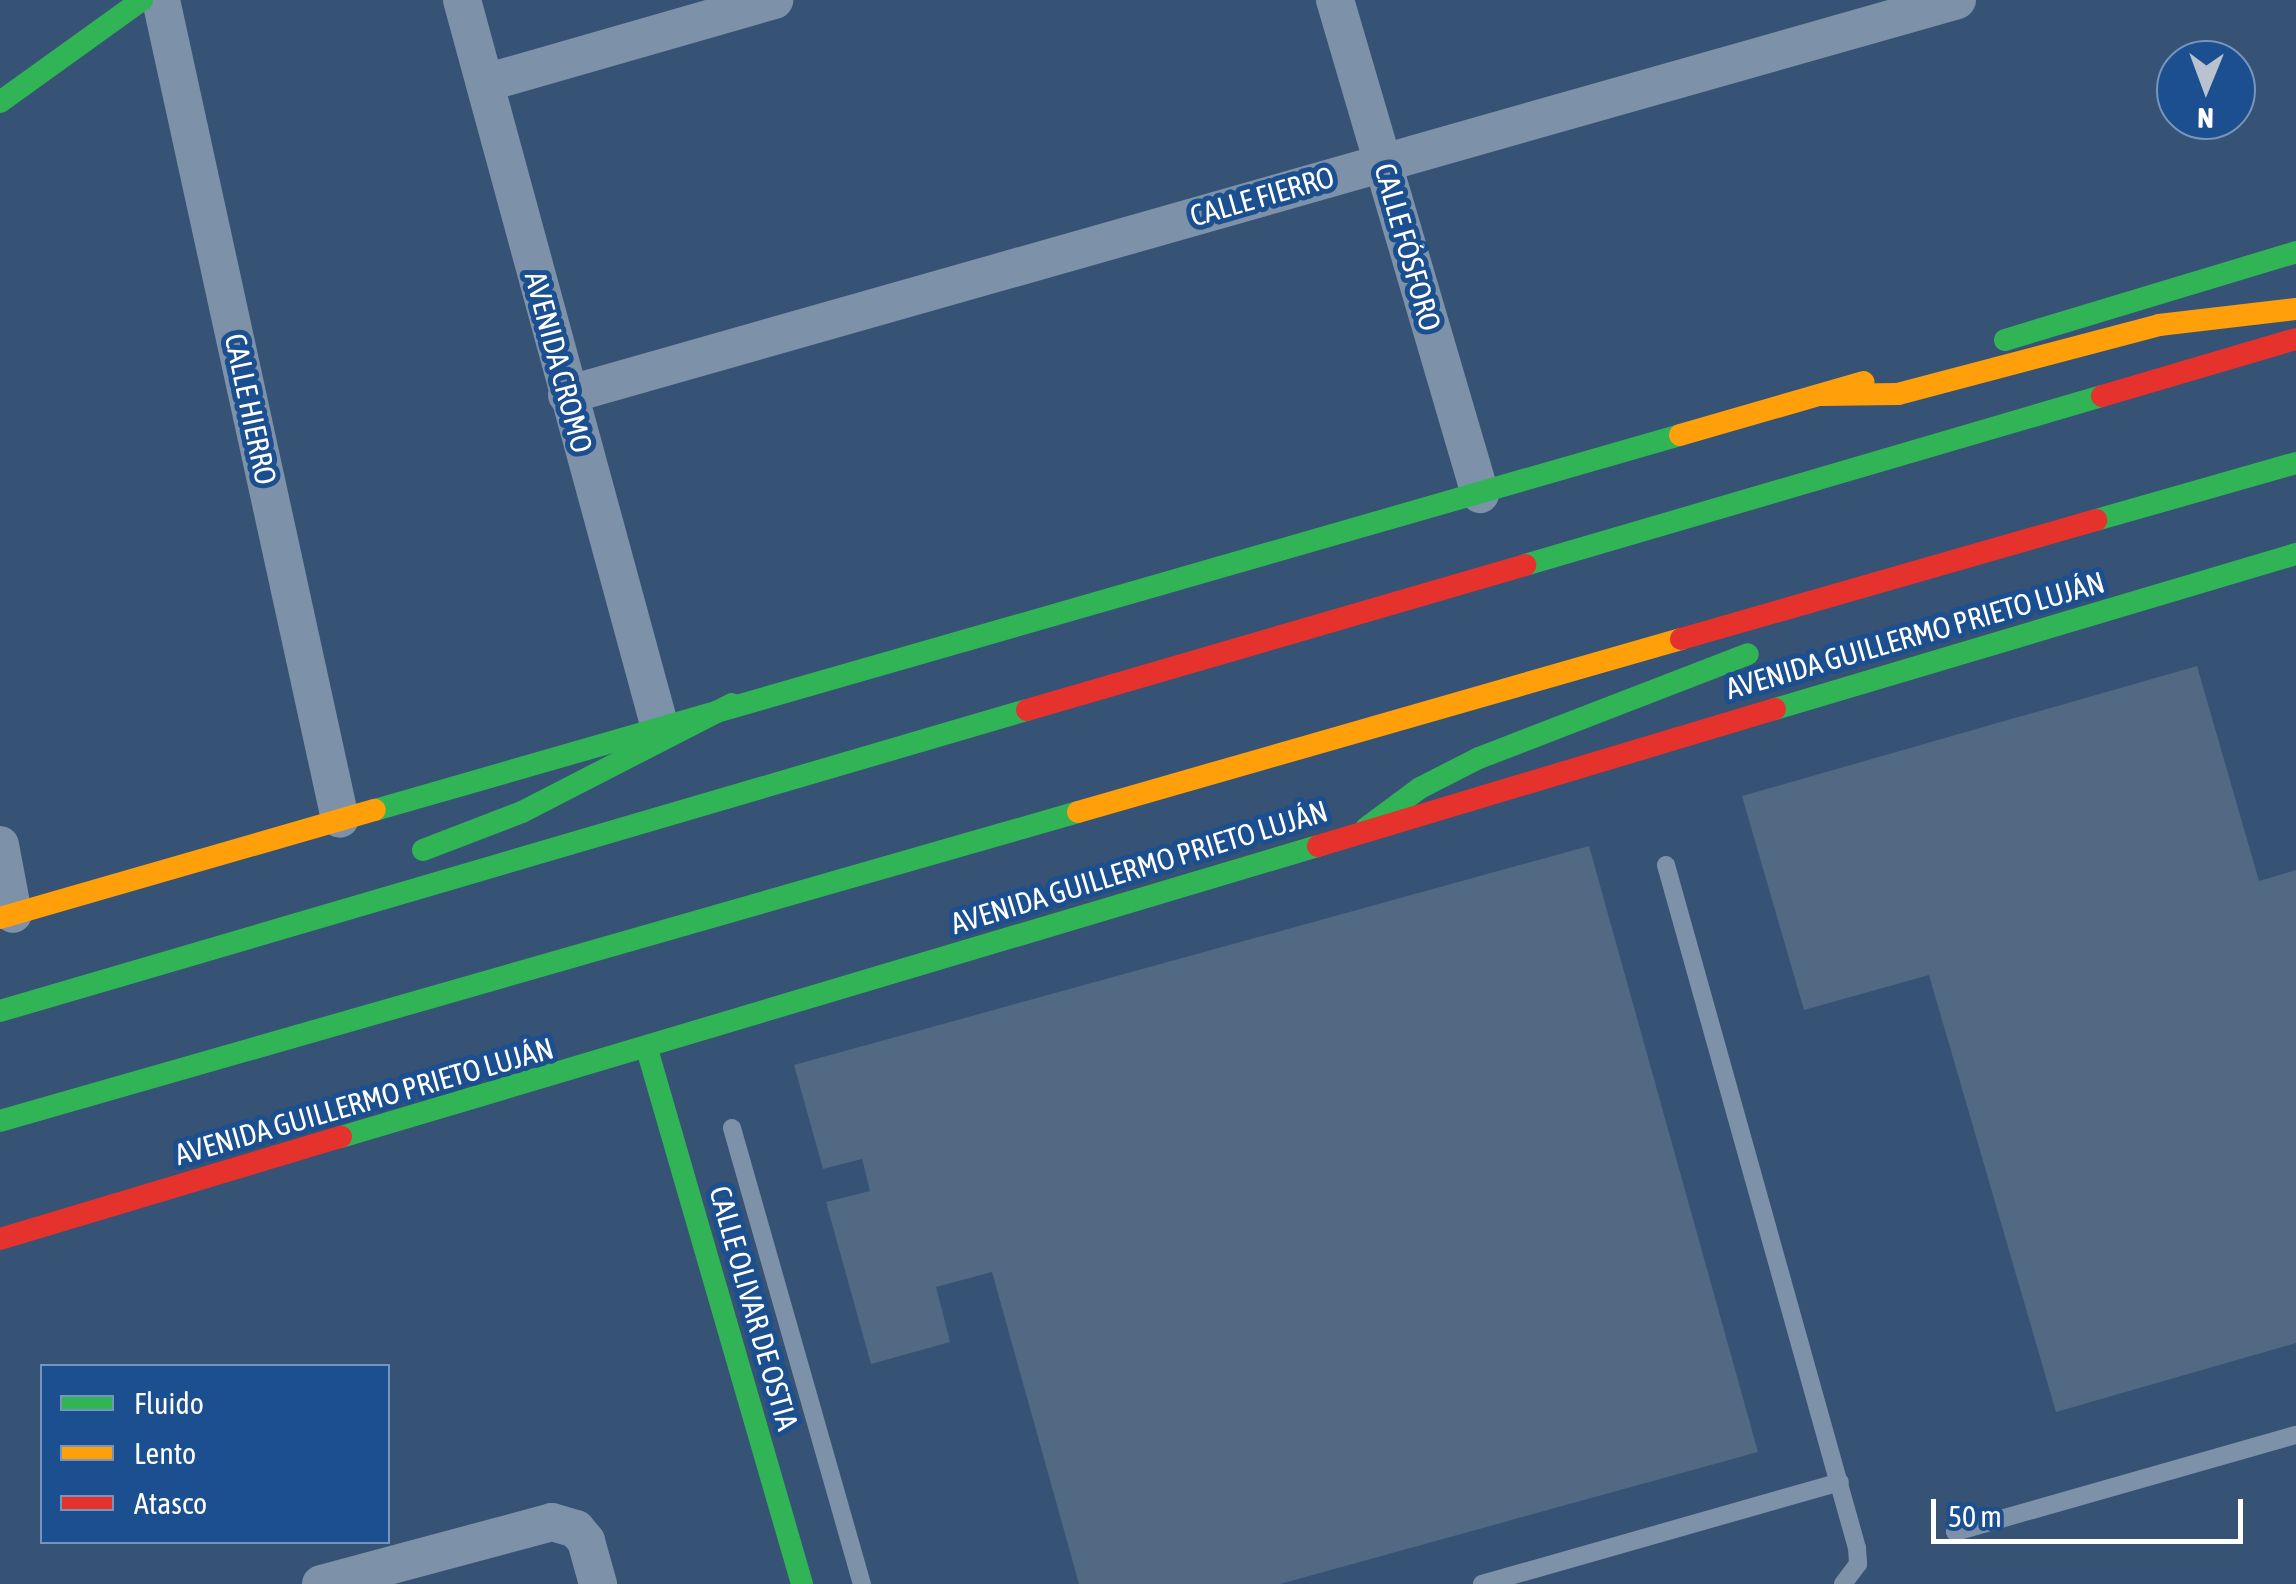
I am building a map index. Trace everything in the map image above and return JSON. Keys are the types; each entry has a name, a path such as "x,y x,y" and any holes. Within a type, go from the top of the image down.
{"main road":[{"path":"0,102 142,0"},
{"path":"6,916 659,724 1480,494 2296,252"},
{"path":"1821,395 1898,394 2159,325 2296,309"},
{"path":"0,1011 2296,339"},
{"name":"AVENIDA GUILLERMO PRIETO LUJÁN","path":"0,1121 2296,463"},
{"path":"1845,618 2000,548"},
{"name":"AVENIDA GUILLERMO PRIETO LUJÁN","path":"0,1239 648,1049 1366,828 2296,554"},
{"path":"1366,828 1420,788 1479,758 1771,646"},
{"path":"401,857 522,812 732,704"},
{"path":"266,934 336,887"},
{"name":"CALLE OLIVAR DE OSTIA","path":"648,1049 802,1584"}],"street":[{"name":"CALLE HIERRO","path":"161,0 340,819"},
{"name":"AVENIDA CROMO","path":"462,0 659,724"},
{"path":"485,83 774,0"},
{"name":"CALLE FÓSFORO","path":"1335,0 1480,494"},
{"name":"CALLE FIERRO","path":"568,395 1956,0"},
{"path":"0,845 6,916"},
{"path":"321,1584 552,1522 576,1529 586,1541 598,1584"}],"lane":[{"path":"1666,865 1857,1548 1858,1564 1842,1584"},
{"path":"732,1128 862,1584"},
{"path":"1955,1532 2296,1435"},
{"path":"1482,1584 1840,1482"}],"building":[{"path":"2197,666 2259,881 2296,870 2296,1343 2056,1412 1929,975 1804,1010 1742,796"},
{"path":"1589,846 1758,1452 1280,1584 1079,1584 992,1272 936,1287 950,1342 871,1364 826,1202 870,1191 862,1159 823,1169 794,1065"}],"traffic: fast":[{"path":"0,102 142,0"},
{"path":"2005,340 2296,252"},
{"path":"1525,565 2102,396"},
{"path":"375,810 1680,435"},
{"path":"2096,520 2296,463"},
{"path":"1775,709 2296,554"},
{"path":"1366,828 1420,788 1479,758 1748,654"},
{"path":"423,850 522,812 732,704"},
{"path":"0,1011 1027,710"},
{"path":"0,1121 1078,812"},
{"path":"341,1137 1318,846"},
{"path":"647,1049 802,1584"}],"traffic: slow":[{"path":"1821,395 1898,394 2159,325 2296,309"},
{"path":"1680,435 1864,382"},
{"path":"1078,812 1681,639"},
{"path":"0,918 375,810"}],"traffic: jam":[{"path":"2102,396 2296,339"},
{"path":"1681,639 2096,520"},
{"path":"1027,710 1525,565"},
{"path":"1318,846 1775,709"},
{"path":"0,1239 341,1137"}]}
